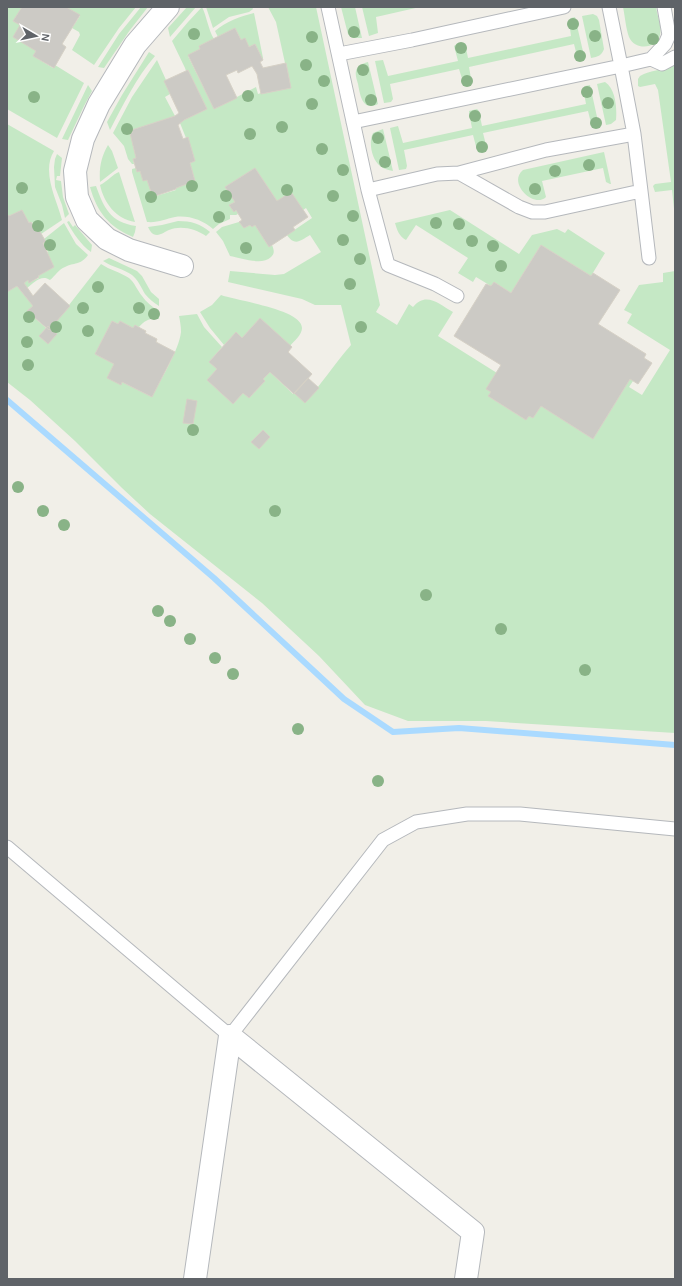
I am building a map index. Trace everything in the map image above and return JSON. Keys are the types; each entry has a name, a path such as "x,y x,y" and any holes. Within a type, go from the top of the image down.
{"street":[{"path":"168,7 135,45 99,104 83,139 75,171 77,196 87,220 107,239 129,250 182,266"},
{"path":"195,1279 230,1036"},
{"path":"230,1036 473,1232 466,1279"}],"lane":[{"path":"328,7 368,190 388,265 435,284 457,296"},
{"path":"339,54 412,40 564,7"},
{"path":"609,7 634,134 649,258"},
{"path":"353,122 651,59 665,44 669,35 664,7"},
{"path":"651,59 662,64 675,57"},
{"path":"368,190 437,174 459,173 546,150 634,134"},
{"path":"459,173 519,207 532,212 544,212 641,191"},
{"path":"7,847 230,1036 383,840 416,822 467,814 520,814 675,829"}],"green space":[{"path":"7,7 22,7 13,21 20,25 36,51 33,56 53,68 55,65 84,83 57,138 7,109"},
{"path":"66,7 136,7 119,28 94,65 72,50 80,35 79,32 72,28 80,16"},
{"path":"141,7 148,7 104,68 98,67 119,34"},
{"path":"187,7 196,7 170,37 168,28"},
{"path":"202,7 214,39 199,46 200,49 188,56 214,109 256,87 258,94 291,88 276,22 268,7 316,7 380,305 376,312 397,325 409,304 413,307 418,302 428,299 433,300 453,312 438,336 497,373 487,389 491,392 488,396 526,420 529,416 533,418 541,406 593,439 630,379 633,381 629,387 642,395 670,350 627,323 632,314 624,310 639,285 663,282 663,273 675,271 675,733 486,721 408,721 365,705 319,656 262,603 150,514 75,441 30,400 7,382 7,292 17,286 33,306 27,311 46,328 39,336 48,344 57,334 50,328 70,306 69,305 101,264 129,278 140,294 158,311 159,319 148,320 139,327 135,325 133,328 120,321 118,324 112,321 95,354 114,364 122,382 152,397 180,339 181,326 179,316 197,314 204,327 222,347 209,362 217,369 207,380 233,404 243,393 249,398 265,381 263,379 270,372 293,394 294,393 305,402 351,345 341,305 315,305 302,299 228,282 230,271 275,275 284,274 321,252 310,235 295,242 290,239 287,235 312,218 306,208 303,210 277,201 255,168 225,187 235,202 229,205 234,212 236,210 238,214 230,215 230,219 219,224 213,229 200,221 185,217 175,217 147,222 132,169 136,168 137,172 140,171 147,180 152,195 155,194 156,196 176,190 176,188 195,181 190,163 195,161 188,138 186,138 180,123 207,109 188,70 186,71 172,41"},
{"path":"206,7 252,7 253,9 249,12 229,17 213,28"},
{"path":"341,7 355,7 362,38 352,38 348,34"},
{"path":"362,7 420,7 376,17 378,33 369,36"},
{"path":"623,7 656,7 660,24 660,35 655,43 641,46 632,42 626,27"},
{"path":"254,13 262,59 255,44 249,47 241,40 235,28 218,37 215,31 233,20"},
{"path":"593,14 597,16 599,20 604,49 602,53 591,58 582,16"},
{"path":"575,17 585,60 578,60 574,44 469,67 472,84 464,85 459,69 390,84 393,99 391,102 384,103 375,61 383,60 388,76 458,61 454,46 458,43 465,43 468,58 571,36 569,21 571,18"},
{"path":"149,52 155,56 136,82 110,130 107,122"},
{"path":"157,60 166,80 170,94 165,97 175,116 132,130 133,146 136,158 133,159 134,164 132,164 128,159 124,146 113,133 132,97"},
{"path":"368,62 378,104 373,106 368,106 363,101 356,74 359,66"},
{"path":"675,65 675,218 672,190 655,192 653,186 655,184 671,182 658,90 655,84 640,87 638,86 638,79 644,74"},
{"path":"605,82 612,89 614,94 616,110 616,120 611,124 606,125 597,84"},
{"path":"88,85 92,91 68,140 62,139"},
{"path":"590,85 599,126 596,128 592,127 588,111 483,133 487,150 479,153 473,135 404,150 407,166 406,169 399,170 390,128 398,126 403,143 472,128 469,111 477,109 479,111 482,126 586,104 583,88"},
{"path":"7,124 54,151 50,159 49,168 51,186 62,220 41,234 39,230 37,231 32,222 29,223 22,210 9,216 7,215"},
{"path":"383,129 393,171 380,166 375,160 372,151 371,141 373,133"},
{"path":"108,145 112,151 118,168 100,182 101,163"},
{"path":"604,152 611,184 606,182 603,168 542,181 546,197 541,200 535,200 529,197 520,187 518,181 519,175 523,170"},
{"path":"57,154 62,158 60,176 57,176 56,180 61,181 63,197 69,214 65,218 55,187 54,167"},
{"path":"119,172 135,222 117,214 108,204 102,192 100,185"},
{"path":"96,186 109,213 120,221 136,226 133,237 117,228 105,218 96,204 90,187"},
{"path":"450,210 519,254 532,235 557,229 565,233 568,229 605,253 591,276 541,245 511,293 494,282 491,286 476,277 473,282 458,273 468,258 416,225 406,240 400,235 395,223"},
{"path":"69,221 73,227 75,225 92,245 91,252 84,246 75,234 67,222"},
{"path":"178,221 196,224 210,232 206,236 198,231 178,228 155,235 152,234 148,227"},
{"path":"239,222 244,228 250,225 252,227 255,225 269,247 272,245 274,251 271,257 267,260 257,261 245,260 230,256 223,241 216,232 222,227"},
{"path":"64,223 76,244 88,255 82,261 63,268 50,280 47,278 41,278 27,288 24,283 28,280 30,282 39,278 38,276 48,252 43,243 45,242 44,239"},
{"path":"109,258 137,271 142,276 151,292 159,299 159,306 145,294 138,281 132,275 103,261"},
{"path":"221,295 281,311 299,321 302,331 298,338 290,346 260,318 242,338 236,332 224,345 210,328 200,312 212,305"}],"building":[{"path":"22,7 66,7 80,15 62,44 66,47 54,68 33,56 36,51 13,37 20,25 13,21"},
{"path":"235,28 241,40 245,38 249,47 255,44 263,60 260,62 263,68 286,63 291,88 261,94 257,74 252,66 238,73 237,70 226,75 237,98 214,109 188,55 200,49 199,46"},
{"path":"188,70 207,109 184,120 178,125 183,139 188,137 195,161 190,163 195,181 155,196 155,194 152,195 147,180 143,181 140,171 137,172 133,159 136,158 130,133 133,132 132,130 175,116 179,113 164,81"},
{"path":"255,168 277,201 291,192 308,217 293,227 295,230 269,247 255,225 252,227 250,225 244,228 239,222 242,220 236,210 234,212 229,205 235,202 225,187"},
{"path":"22,210 29,223 31,222 37,231 39,230 46,242 43,243 54,267 29,283 28,280 24,283 33,296 45,283 70,306 49,330 27,311 33,306 17,286 7,292 7,215 9,216"},
{"path":"541,245 591,276 593,273 620,290 598,324 646,354 644,358 652,363 638,384 630,379 593,439 541,406 533,418 529,416 526,420 488,396 491,392 486,389 501,365 454,336 486,284 491,286 494,282 511,293"},
{"path":"260,318 292,347 288,352 312,374 294,394 270,372 263,379 265,381 249,398 243,393 233,404 207,380 217,369 209,362 236,332 242,338"},
{"path":"112,321 118,324 120,321 133,328 135,325 146,331 145,333 157,339 156,342 175,352 152,397 122,382 121,385 107,378 114,364 95,354"},
{"path":"48,326 57,334 48,344 39,336"},
{"path":"308,378 319,388 305,403 294,393"},
{"path":"187,399 197,401 193,424 183,423"},
{"path":"263,430 270,437 259,449 251,442"}],"waterway":[{"path":"7,400 214,578 344,699 393,732 459,728 675,745"}]}
